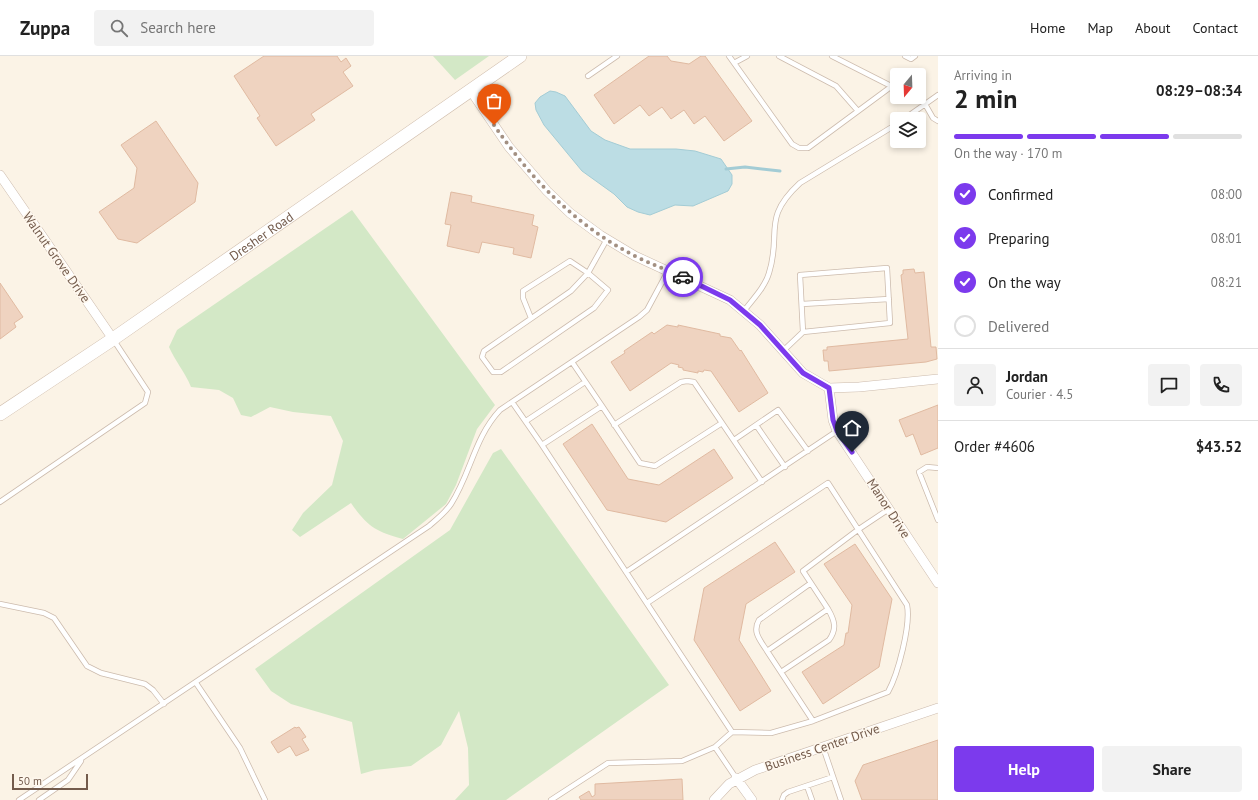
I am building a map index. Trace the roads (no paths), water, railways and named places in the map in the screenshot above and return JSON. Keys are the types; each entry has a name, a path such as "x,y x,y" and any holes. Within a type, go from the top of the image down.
{"main road":[{"name":"Dresher Road","path":"0,414 113,339 520,56"}],"street":[{"path":"471,91 509,147 547,191 570,213 607,239 635,256 725,298 744,311 760,325 803,373 829,388 938,379"},
{"name":"Walnut Grove Drive","path":"0,176 113,339"},
{"name":"Manor Drive","path":"829,388 833,420 837,431 890,508 938,583"},
{"name":"Business Center Drive","path":"714,800 721,791 736,778 755,770 938,708"},
{"path":"736,778 752,800"}],"lane":[{"path":"588,76 617,56"},
{"path":"729,56 792,144 799,148 808,148 890,87"},
{"path":"734,63 747,56"},
{"path":"779,56 836,86 858,111"},
{"path":"832,56 890,85"},
{"path":"905,56 911,59 915,56"},
{"path":"914,112 938,95"},
{"path":"926,104 933,118 938,121"},
{"path":"744,311 764,285 769,273 776,214 790,192 800,183 890,128"},
{"path":"532,318 523,298 523,291 570,261 588,273 608,290 594,308 501,372 493,372 482,357 484,351 532,318 571,291 588,273 607,239"},
{"path":"783,351 804,332 890,323 887,268 800,275 804,332"},
{"path":"19,800 411,540 442,515 458,493 483,432 500,410 647,310 668,271"},
{"path":"802,304 888,299"},
{"path":"0,502 145,403 148,392 113,339"},
{"path":"572,362 640,464 655,466 722,423"},
{"path":"526,421 585,382"},
{"path":"614,425 681,382 694,382 762,482"},
{"path":"512,402 732,732"},
{"path":"542,445 602,406"},
{"path":"734,440 778,410 808,451"},
{"path":"756,425 785,467"},
{"path":"626,572 837,431"},
{"path":"938,468 927,467 919,472 938,520"},
{"path":"551,800 608,763 682,761 716,747 732,732 771,733 813,721 888,692 895,680 909,616 907,605 828,483 647,603"},
{"path":"781,672 829,640 833,634 835,623 803,571 890,508"},
{"path":"811,583 759,620 756,625 756,634 813,721"},
{"path":"0,604 44,613 54,618 87,666 101,673 145,684 153,690 164,704"},
{"path":"767,651 828,610"},
{"path":"196,682 240,748 265,800"},
{"path":"716,747 736,778"},
{"path":"823,747 841,800"},
{"path":"39,800 68,780 82,759"},
{"path":"782,800 784,795 788,792 833,777"},
{"path":"807,786 812,800"}],"water":[{"path":"550,91 565,96 591,131 605,140 630,149 676,149 695,151 721,159 732,175 732,184 728,191 693,206 675,205 650,215 627,207 614,194 582,171 544,125 536,110 535,103 540,97"}],"waterway":[{"path":"726,169 745,167 780,171"}]}
